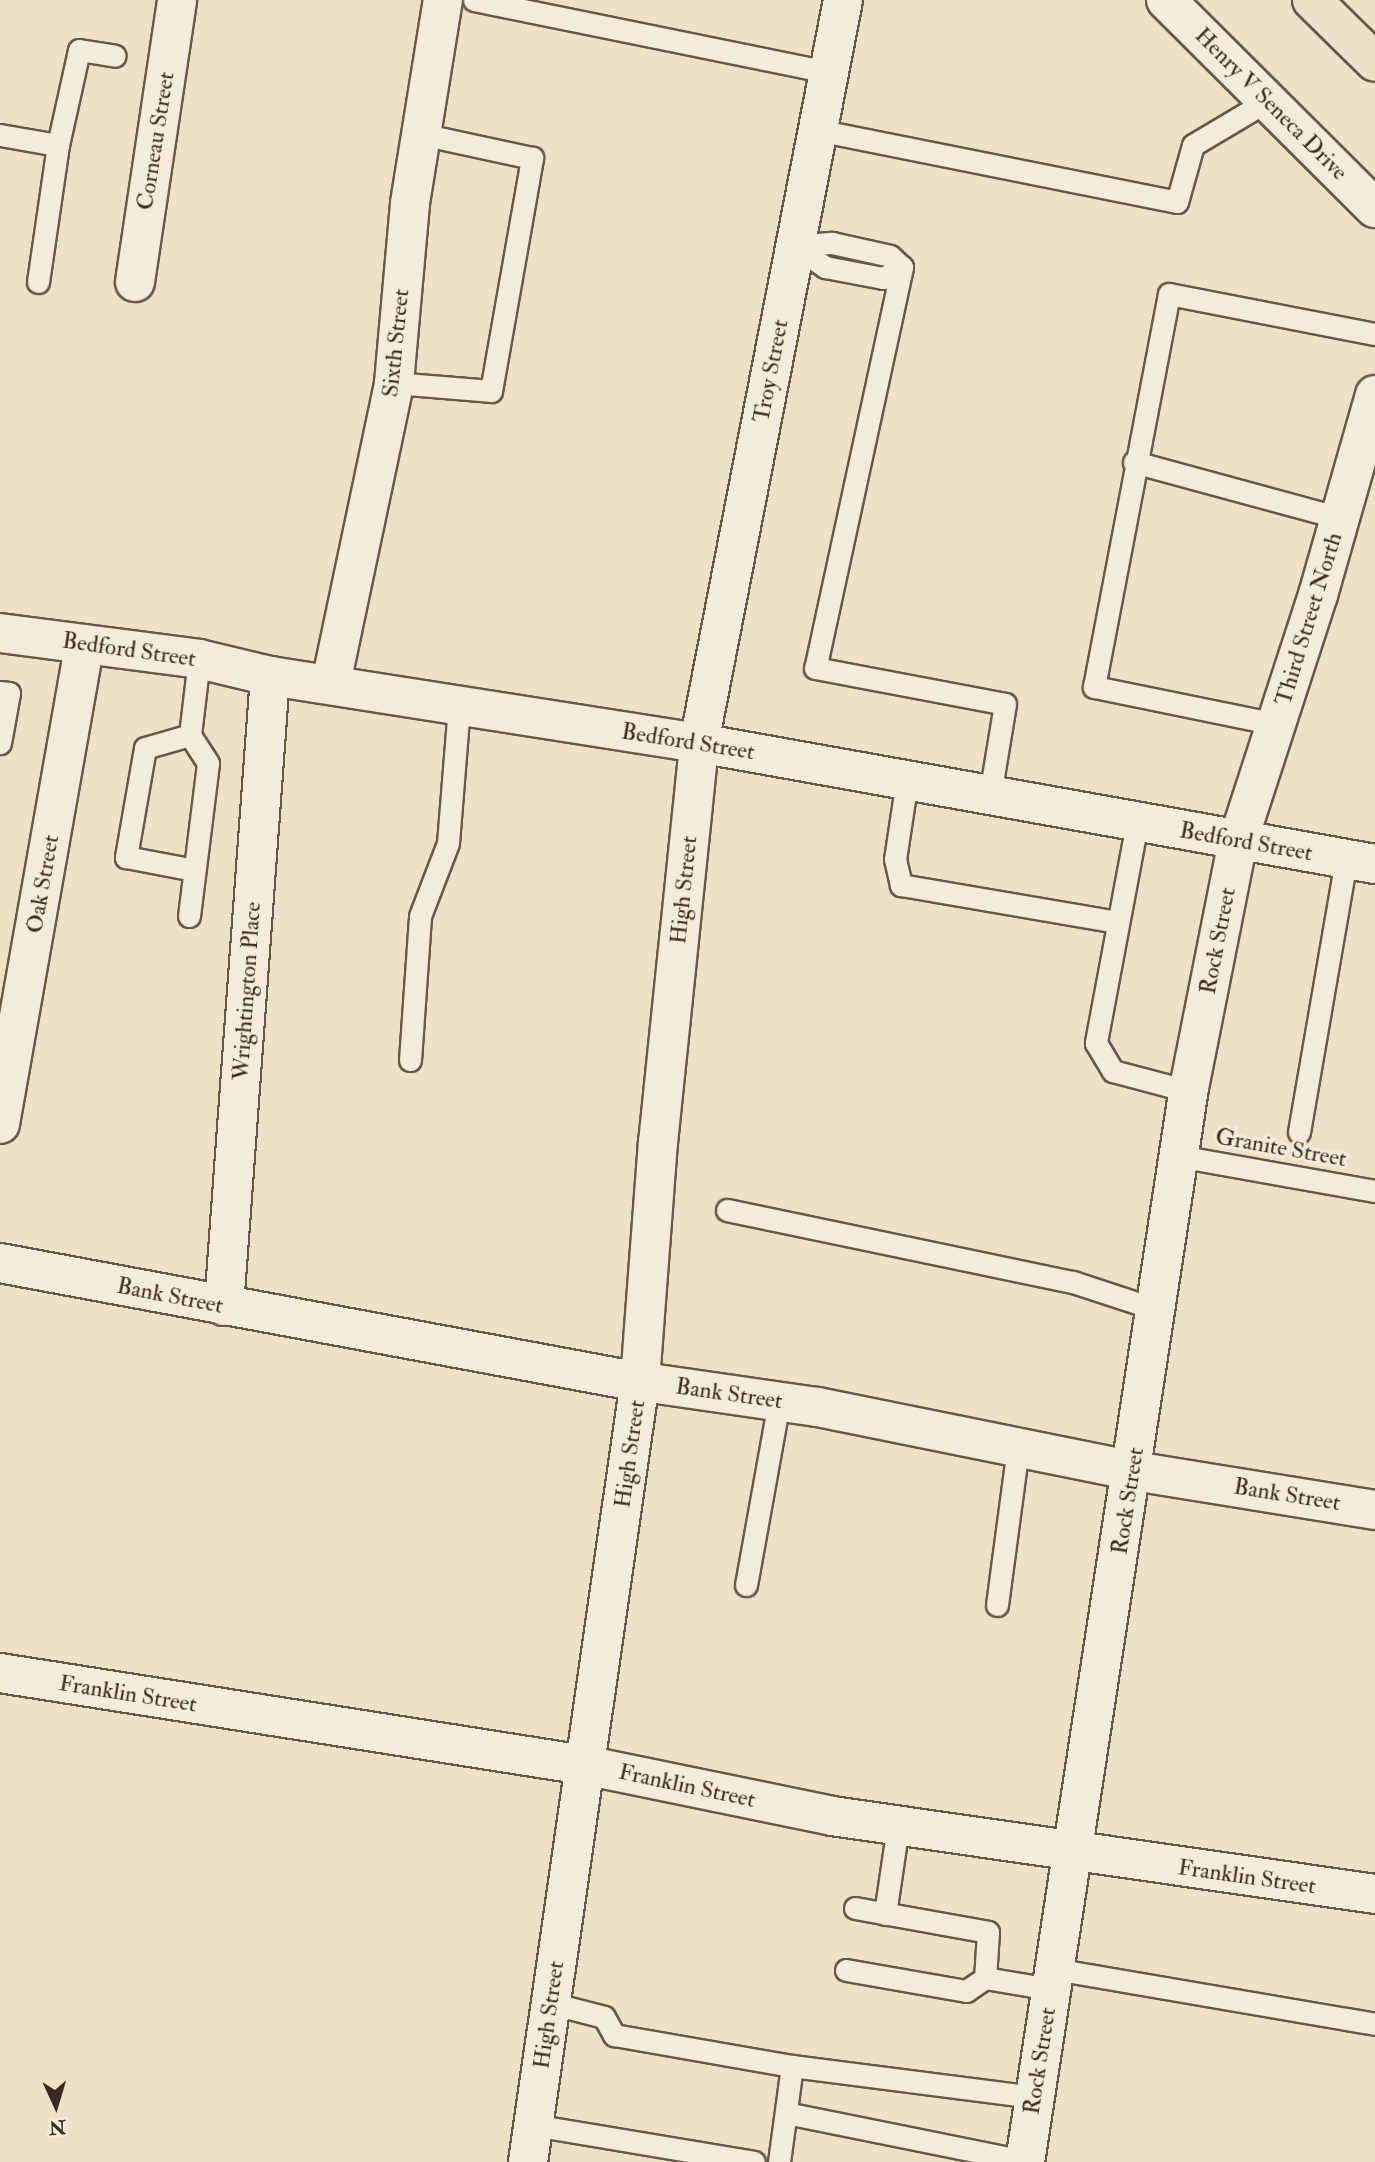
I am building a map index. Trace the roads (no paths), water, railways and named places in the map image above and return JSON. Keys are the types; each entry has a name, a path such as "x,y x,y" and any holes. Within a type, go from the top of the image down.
{"highway":[{"path":"1312,0 1375,61"}],"street":[{"name":"Corneau Street","path":"135,282 177,0"},
{"name":"Sixth Street","path":"331,683 394,383 410,202 443,0"},
{"name":"Troy Street","path":"699,743 843,0"},
{"name":"Henry V Seneca Drive","path":"1166,0 1375,208"},
{"name":"Third Street North","path":"1238,841 1340,517 1375,395"},
{"name":"Bedford Street","path":"0,633 199,659 270,676 331,683 699,743 1360,862"},
{"name":"Oak Street","path":"0,1124 85,644"},
{"name":"Wrightington Place","path":"224,1306 270,676"},
{"name":"High Street","path":"531,2144 640,1381 658,1143 699,743"},
{"name":"Rock Street","path":"1025,2161 1133,1471 1188,1091 1238,841"},
{"name":"Bank Street","path":"0,1263 640,1381 779,1402 1133,1471 1375,1510"},
{"name":"Franklin Street","path":"1,1677 584,1765 898,1826 1072,1853 1375,1894"}],"lane":[{"path":"474,0 829,72"},
{"path":"37,282 58,145 79,50 115,56"},
{"path":"817,130 1177,202 1193,145 1267,101"},
{"path":"0,135 58,145"},
{"path":"394,383 491,391 532,158 421,135"},
{"path":"795,246 832,243 890,256 902,267 815,668 1005,704 990,795"},
{"path":"1276,724 1094,687 1134,462 1169,293 1375,334"},
{"path":"1134,462 1340,517"},
{"path":"189,916 208,763 190,735 199,659"},
{"path":"0,692 9,693 0,743"},
{"path":"410,1060 420,916 448,843 458,705"},
{"path":"190,735 145,748 126,857 194,870"},
{"path":"907,780 895,859 901,885 1118,922"},
{"path":"1137,822 1096,1043 1113,1071 1188,1091"},
{"path":"1299,1132 1360,862"},
{"name":"Granite Street","path":"1178,1156 1375,1191"},
{"path":"727,1210 1073,1282 1155,1309"},
{"path":"746,1585 779,1402"},
{"path":"997,1605 1018,1448"},
{"path":"884,1914 898,1826"},
{"path":"855,1908 988,1932 985,1979"},
{"path":"846,1970 967,1991 985,1979 1053,1979 1375,2024"},
{"path":"550,2003 604,2017 614,2035 792,2066 1034,2096"},
{"path":"779,2162 792,2066"},
{"path":"786,2113 1025,2161"},
{"path":"531,2144 754,2162"}]}
